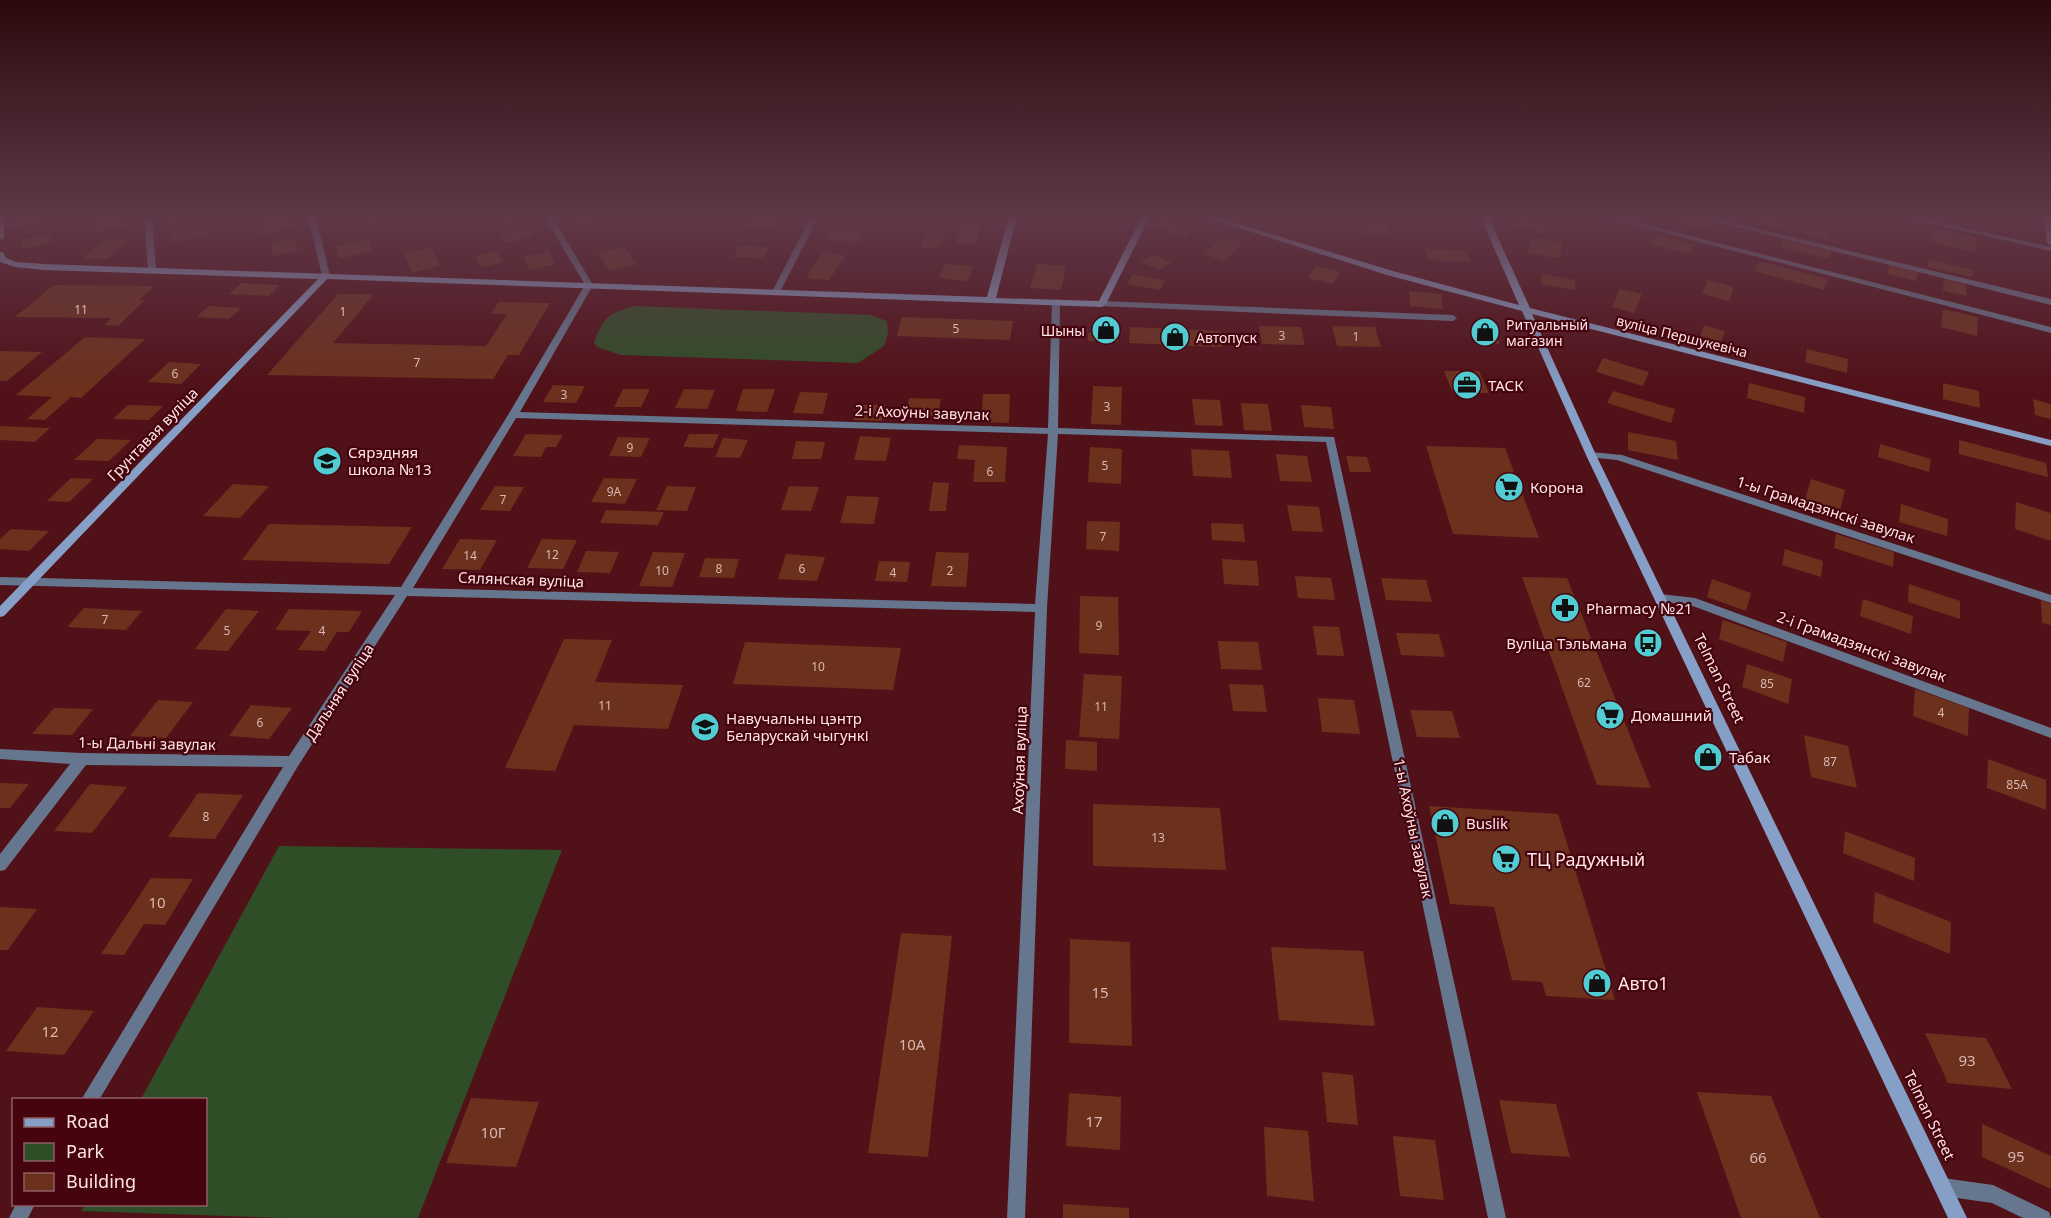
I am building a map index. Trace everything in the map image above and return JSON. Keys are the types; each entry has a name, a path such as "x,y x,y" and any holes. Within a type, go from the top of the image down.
{"main road":[{"path":"234,273 1102,303 1117,273"},
{"path":"991,300 998,273"},
{"name":"вуліца Першукевіча","path":"1389,273 2051,442"},
{"name":"Telman Street","path":"1508,273 1591,455 1958,1218"},
{"name":"Грунтавая вуліца","path":"0,613 326,276"}],"street":[{"path":"582,273 589,285"},
{"path":"776,292 786,273"},
{"path":"1826,273 2051,330"},
{"path":"1931,273 2051,302"},
{"name":"Дальняя вуліца","path":"91,1098 293,762 405,590 513,415 589,285"},
{"name":"Ахоўная вуліца","path":"1016,1218 1041,608 1053,431 1056,302"},
{"path":"1102,303 1453,318"},
{"name":"2-і Ахоўны завулак","path":"513,415 1330,439"},
{"name":"1-ы Ахоўны завулак","path":"1330,439 1497,1218"},
{"name":"1-ы Грамадзянскі завулак","path":"1591,455 1618,458 2051,598"},
{"name":"Сялянская вуліца","path":"0,581 1041,608"},
{"name":"2-і Грамадзянскі завулак","path":"1660,598 1691,601 2051,733"},
{"name":"1-ы Дальні завулак","path":"0,754 82,759 293,762"},
{"path":"0,865 82,759"},
{"path":"1943,1186 1993,1194 2043,1218"}],"green space":[{"path":"635,306 871,315 887,321 888,334 884,346 858,363 621,355 597,347 594,342 608,317"},
{"path":"279,846 562,850 418,1218 285,1218 81,1211 84,1206 207,1206 207,1098 142,1098"}],"building":[{"path":"809,273 834,273 829,280 806,278"},
{"path":"941,273 971,273 968,281 939,278"},
{"path":"1034,273 1065,273 1061,290 1030,288"},
{"path":"1312,273 1340,273 1332,284 1308,278"},
{"path":"1762,273 1804,273 1828,279 1824,290"},
{"path":"1888,273 1918,273 1916,281"},
{"path":"1954,273 1973,273 1972,277"},
{"path":"1133,274 1165,280 1160,290 1127,284"},
{"path":"1542,274 1575,280 1575,290 1541,284"},
{"path":"1944,279 1966,285 1966,296 1943,291"},
{"path":"1708,280 1734,287 1729,301 1702,294"},
{"path":"241,283 280,285 269,296 229,294"},
{"path":"54,285 154,286 139,300 145,300 118,326 104,325 111,318 15,317"},
{"path":"1620,289 1642,294 1634,313 1612,307"},
{"path":"1409,291 1441,294 1443,309 1410,306"},
{"path":"338,294 374,294 333,343 486,346 507,314 491,314 498,302 550,303 519,355 508,355 493,379 267,375"},
{"path":"209,306 242,308 229,319 196,317"},
{"path":"1943,309 1978,317 1977,336 1941,327"},
{"path":"902,317 1013,321 1010,340 897,336"},
{"name":"Шыны","path":"1100,325 1118,326 1118,342 1088,341 1088,334"},
{"path":"1704,325 1725,331 1721,342 1700,337"},
{"path":"1259,326 1301,327 1305,345 1262,344"},
{"path":"1332,326 1375,327 1381,347 1337,346"},
{"name":"Автопуск","path":"1130,327 1221,331 1222,347 1129,343"},
{"name":"Ритуальный магазин","path":"1472,328 1495,329 1500,344 1477,342"},
{"path":"85,337 145,339 81,398 71,397 45,420 27,419 52,397 16,395"},
{"path":"1807,349 1848,359 1847,373 1805,362"},
{"path":"0,351 42,352 7,381 0,381"},
{"path":"1603,358 1649,372 1643,386 1596,372"},
{"path":"169,362 201,364 181,384 148,382"},
{"name":"ТАСК","path":"1444,371 1479,371 1489,393 1453,393"},
{"path":"1749,383 1805,397 1804,413 1747,398"},
{"path":"1943,383 1979,391 1980,408 1943,399"},
{"path":"553,385 585,386 576,403 543,402"},
{"path":"1093,386 1122,387 1121,425 1091,424"},
{"path":"623,389 650,389 641,407 614,407"},
{"path":"684,389 715,390 707,409 675,408"},
{"path":"743,389 775,389 767,412 736,411"},
{"path":"1613,391 1675,409 1671,423 1607,403"},
{"path":"800,392 828,393 823,414 793,413"},
{"path":"983,394 1010,394 1009,423 981,422"},
{"path":"909,398 941,399 938,416 906,416"},
{"path":"1192,399 1220,400 1223,426 1195,425"},
{"path":"2033,399 2051,404 2051,419 2035,415"},
{"path":"1241,403 1268,404 1272,431 1244,430"},
{"path":"128,405 163,406 149,420 113,419"},
{"path":"857,405 885,405 882,421 853,420"},
{"path":"1301,405 1331,407 1334,429 1304,427"},
{"path":"0,426 50,428 35,442 0,440"},
{"path":"1628,432 1676,441 1678,460 1628,450"},
{"path":"526,434 563,435 556,447 546,447 541,457 513,456"},
{"path":"689,434 719,434 713,448 683,447"},
{"path":"860,436 891,438 886,461 854,460"},
{"path":"618,437 650,438 641,457 609,456"},
{"path":"723,438 748,440 740,458 715,457"},
{"path":"97,439 131,440 109,461 74,460"},
{"path":"1959,440 2046,463 2048,477 1959,454"},
{"path":"796,441 825,442 821,459 792,459"},
{"path":"1880,444 1931,459 1929,472 1878,457"},
{"path":"959,445 1007,447 1005,482 973,482 975,460 957,459"},
{"path":"1426,446 1505,448 1539,538 1453,534"},
{"path":"1090,447 1122,449 1121,484 1088,482"},
{"path":"1191,449 1229,451 1232,478 1193,476"},
{"path":"1276,454 1307,456 1312,482 1280,481"},
{"path":"1346,456 1367,457 1371,472 1350,472"},
{"path":"71,478 93,479 69,502 47,501"},
{"path":"604,478 637,479 625,504 591,502"},
{"path":"1811,479 1845,490 1839,515 1804,503"},
{"path":"933,482 949,483 946,511 929,511"},
{"path":"233,484 269,486 240,518 203,516"},
{"path":"495,486 524,487 510,511 480,510"},
{"path":"667,486 696,487 687,511 656,510"},
{"path":"789,486 819,487 811,511 781,510"},
{"path":"847,496 879,497 874,524 840,523"},
{"path":"2016,502 2051,513 2051,541 2015,529"},
{"path":"1901,504 1948,519 1947,536 1899,522"},
{"path":"1287,505 1319,507 1323,532 1292,531"},
{"path":"606,510 664,512 658,525 600,523"},
{"path":"1087,521 1120,522 1119,551 1086,549"},
{"path":"1211,523 1243,524 1245,542 1212,540"},
{"path":"269,524 412,527 389,564 242,560"},
{"path":"11,529 49,531 29,551 0,549 0,539"},
{"path":"1836,534 1894,552 1893,567 1834,548"},
{"path":"460,539 497,540 480,570 442,569"},
{"path":"542,539 577,540 563,569 527,568"},
{"path":"1785,549 1823,561 1821,577 1782,565"},
{"path":"586,551 619,552 610,573 577,572"},
{"path":"653,552 685,553 672,587 639,586"},
{"path":"936,552 969,553 966,587 931,586"},
{"path":"786,554 825,557 817,581 778,579"},
{"path":"705,558 739,559 734,578 699,577"},
{"path":"1222,559 1257,561 1259,586 1224,584"},
{"path":"879,561 910,562 907,582 875,581"},
{"path":"1295,576 1331,578 1335,600 1298,598"},
{"path":"1522,577 1567,578 1651,788 1597,785"},
{"path":"1381,578 1426,580 1432,602 1386,600"},
{"path":"1712,579 1751,593 1746,611 1707,597"},
{"path":"1909,584 1960,601 1960,619 1908,602"},
{"path":"1080,596 1118,597 1119,655 1079,653"},
{"path":"1863,599 1913,616 1911,634 1860,616"},
{"path":"2041,600 2051,604 2051,625 2042,623"},
{"path":"84,608 142,611 126,630 67,627"},
{"path":"226,609 259,611 228,651 195,649"},
{"path":"289,609 362,611 349,632 337,632 325,651 298,650 311,631 275,630"},
{"path":"1723,620 1787,642 1783,662 1719,639"},
{"path":"1313,626 1339,627 1344,656 1317,655"},
{"path":"1396,633 1439,634 1445,657 1401,655"},
{"path":"564,639 612,640 595,682 683,685 668,729 574,725 555,771 505,768"},
{"path":"1218,641 1258,642 1262,670 1221,669"},
{"path":"745,642 901,648 893,690 733,684"},
{"path":"1747,664 1792,679 1788,704 1742,687"},
{"path":"1084,674 1122,676 1119,739 1079,737"},
{"path":"1229,684 1263,685 1267,712 1233,711"},
{"path":"1915,689 1969,708 1968,736 1913,716"},
{"path":"1318,698 1354,700 1360,734 1322,732"},
{"path":"158,700 193,702 166,738 130,736"},
{"path":"251,705 292,708 269,739 229,736"},
{"path":"54,708 93,709 72,735 32,734"},
{"path":"1410,710 1452,711 1460,738 1417,737"},
{"path":"1804,735 1848,746 1857,788 1811,777"},
{"path":"1066,740 1097,742 1097,771 1065,769"},
{"path":"1988,759 2046,780 2046,810 1987,788"},
{"path":"0,783 29,784 10,808 0,808"},
{"path":"90,784 127,787 92,833 54,831"},
{"path":"198,793 243,795 215,839 168,837"},
{"path":"1093,804 1220,808 1226,870 1093,866"},
{"name":"ТЦ Радужный","path":"1429,806 1558,814 1615,1000 1546,996 1542,982 1512,980 1494,907 1450,904"},
{"path":"1845,831 1915,858 1914,881 1843,853"},
{"path":"151,878 193,879 165,925 144,924 124,955 101,954"},
{"path":"1875,892 1951,922 1950,954 1873,922"},
{"path":"0,907 37,909 8,950 0,950"},
{"path":"901,933 952,936 928,1157 868,1153"},
{"path":"1070,939 1130,942 1132,1046 1069,1043"},
{"path":"1271,947 1363,951 1375,1026 1279,1020"},
{"path":"37,1007 94,1011 64,1055 6,1051"},
{"path":"1925,1033 1986,1038 2012,1089 1948,1083"},
{"path":"1322,1072 1353,1075 1358,1125 1327,1122"},
{"path":"1697,1092 1771,1096 1820,1218 1741,1218"},
{"path":"1069,1093 1121,1097 1120,1150 1066,1146"},
{"path":"471,1098 539,1102 516,1167 446,1163"},
{"path":"1499,1100 1556,1104 1570,1157 1511,1153"},
{"path":"1982,1124 2051,1156 2051,1189 1982,1157"},
{"path":"1264,1127 1308,1131 1314,1201 1267,1196"},
{"path":"1393,1136 1435,1140 1444,1200 1400,1196"},
{"path":"1063,1204 1129,1208 1129,1218 1063,1218"}],"place":[{"name":"Шыны","path":"1106,330"},
{"name":"Ритуальный магазин","path":"1485,332"},
{"name":"Автопуск","path":"1175,337"},
{"name":"ТАСК","path":"1467,385"},
{"name":"Сярэдняя школа №13","path":"327,461"},
{"name":"Корона","path":"1509,487"},
{"name":"Pharmacy №21","path":"1565,608"},
{"name":"Вуліца Тэльмана","path":"1648,643"},
{"name":"Домашний","path":"1610,715"},
{"name":"Навучальны цэнтр Беларускай чыгункі","path":"705,727"},
{"name":"Табак","path":"1708,757"},
{"name":"Buslik","path":"1445,823"},
{"name":"ТЦ Радужный","path":"1506,859"},
{"name":"Авто1","path":"1597,983"}]}
